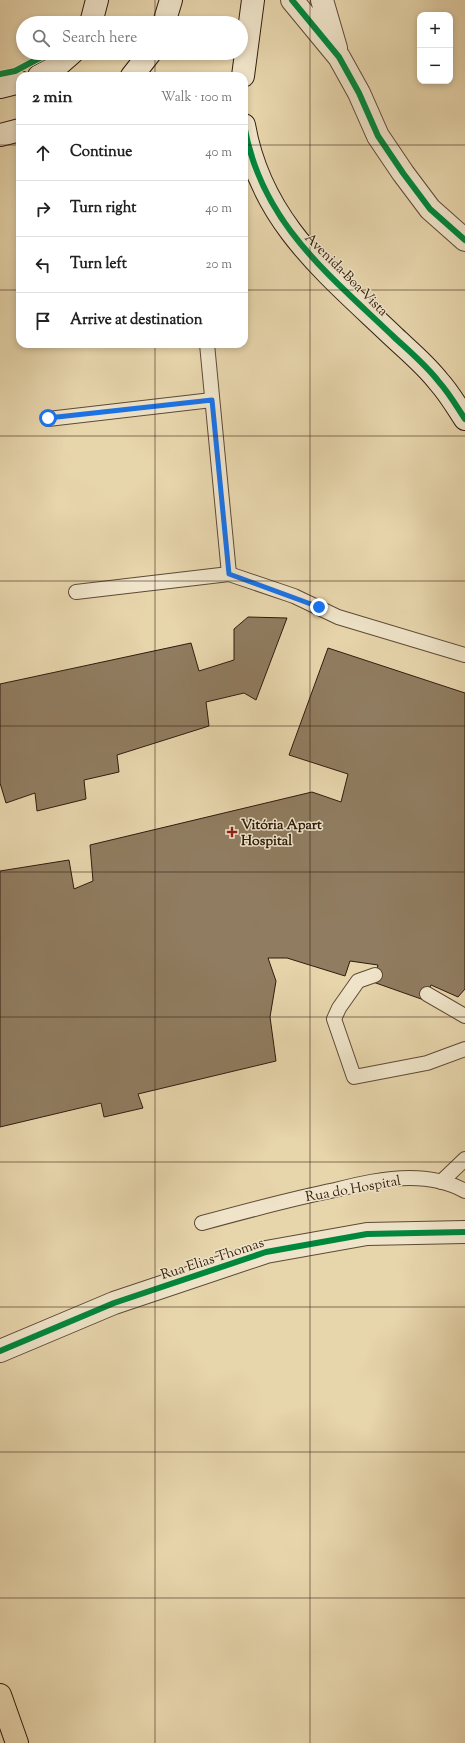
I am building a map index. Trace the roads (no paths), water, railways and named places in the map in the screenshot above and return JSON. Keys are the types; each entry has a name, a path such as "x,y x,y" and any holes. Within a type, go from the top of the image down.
{"main road":[{"path":"0,1695 3,1717 17,1743"}],"street":[{"path":"93,16 97,0"},
{"path":"166,16 171,0"},
{"path":"248,31 253,0"},
{"path":"292,0 339,57 359,93 378,136 391,157 430,210 465,240"},
{"path":"322,0 339,57"},
{"path":"47,72 56,67 64,60"},
{"path":"135,72 145,60"},
{"path":"241,72 243,60"},
{"path":"0,87 16,83"},
{"path":"0,136 16,131"},
{"path":"0,136 16,134"},
{"name":"Avenida Boa Vista","path":"248,142 260,177 277,214 294,239 321,268 439,381 465,420"},
{"name":"Rua Elias Thomas","path":"0,1351 114,1303 266,1252 367,1234 465,1232"}],"lane":[{"path":"207,348 229,574"},
{"path":"48,418 212,400"},
{"path":"76,592 229,574 294,596 338,617 465,654"},
{"path":"375,975 358,981 339,1008 334,1019 354,1077 427,1064 465,1049"},
{"path":"427,994 465,1016"},
{"path":"441,1182 465,1159"},
{"name":"Rua do Hospital","path":"202,1223 288,1200 376,1181 410,1178 441,1182 456,1186 465,1191"},
{"name":"Rua do Hospital","path":"233,1206 288,1200"}],"place":[{"name":"Vitória Apart Hospital","path":"232,832"}]}
